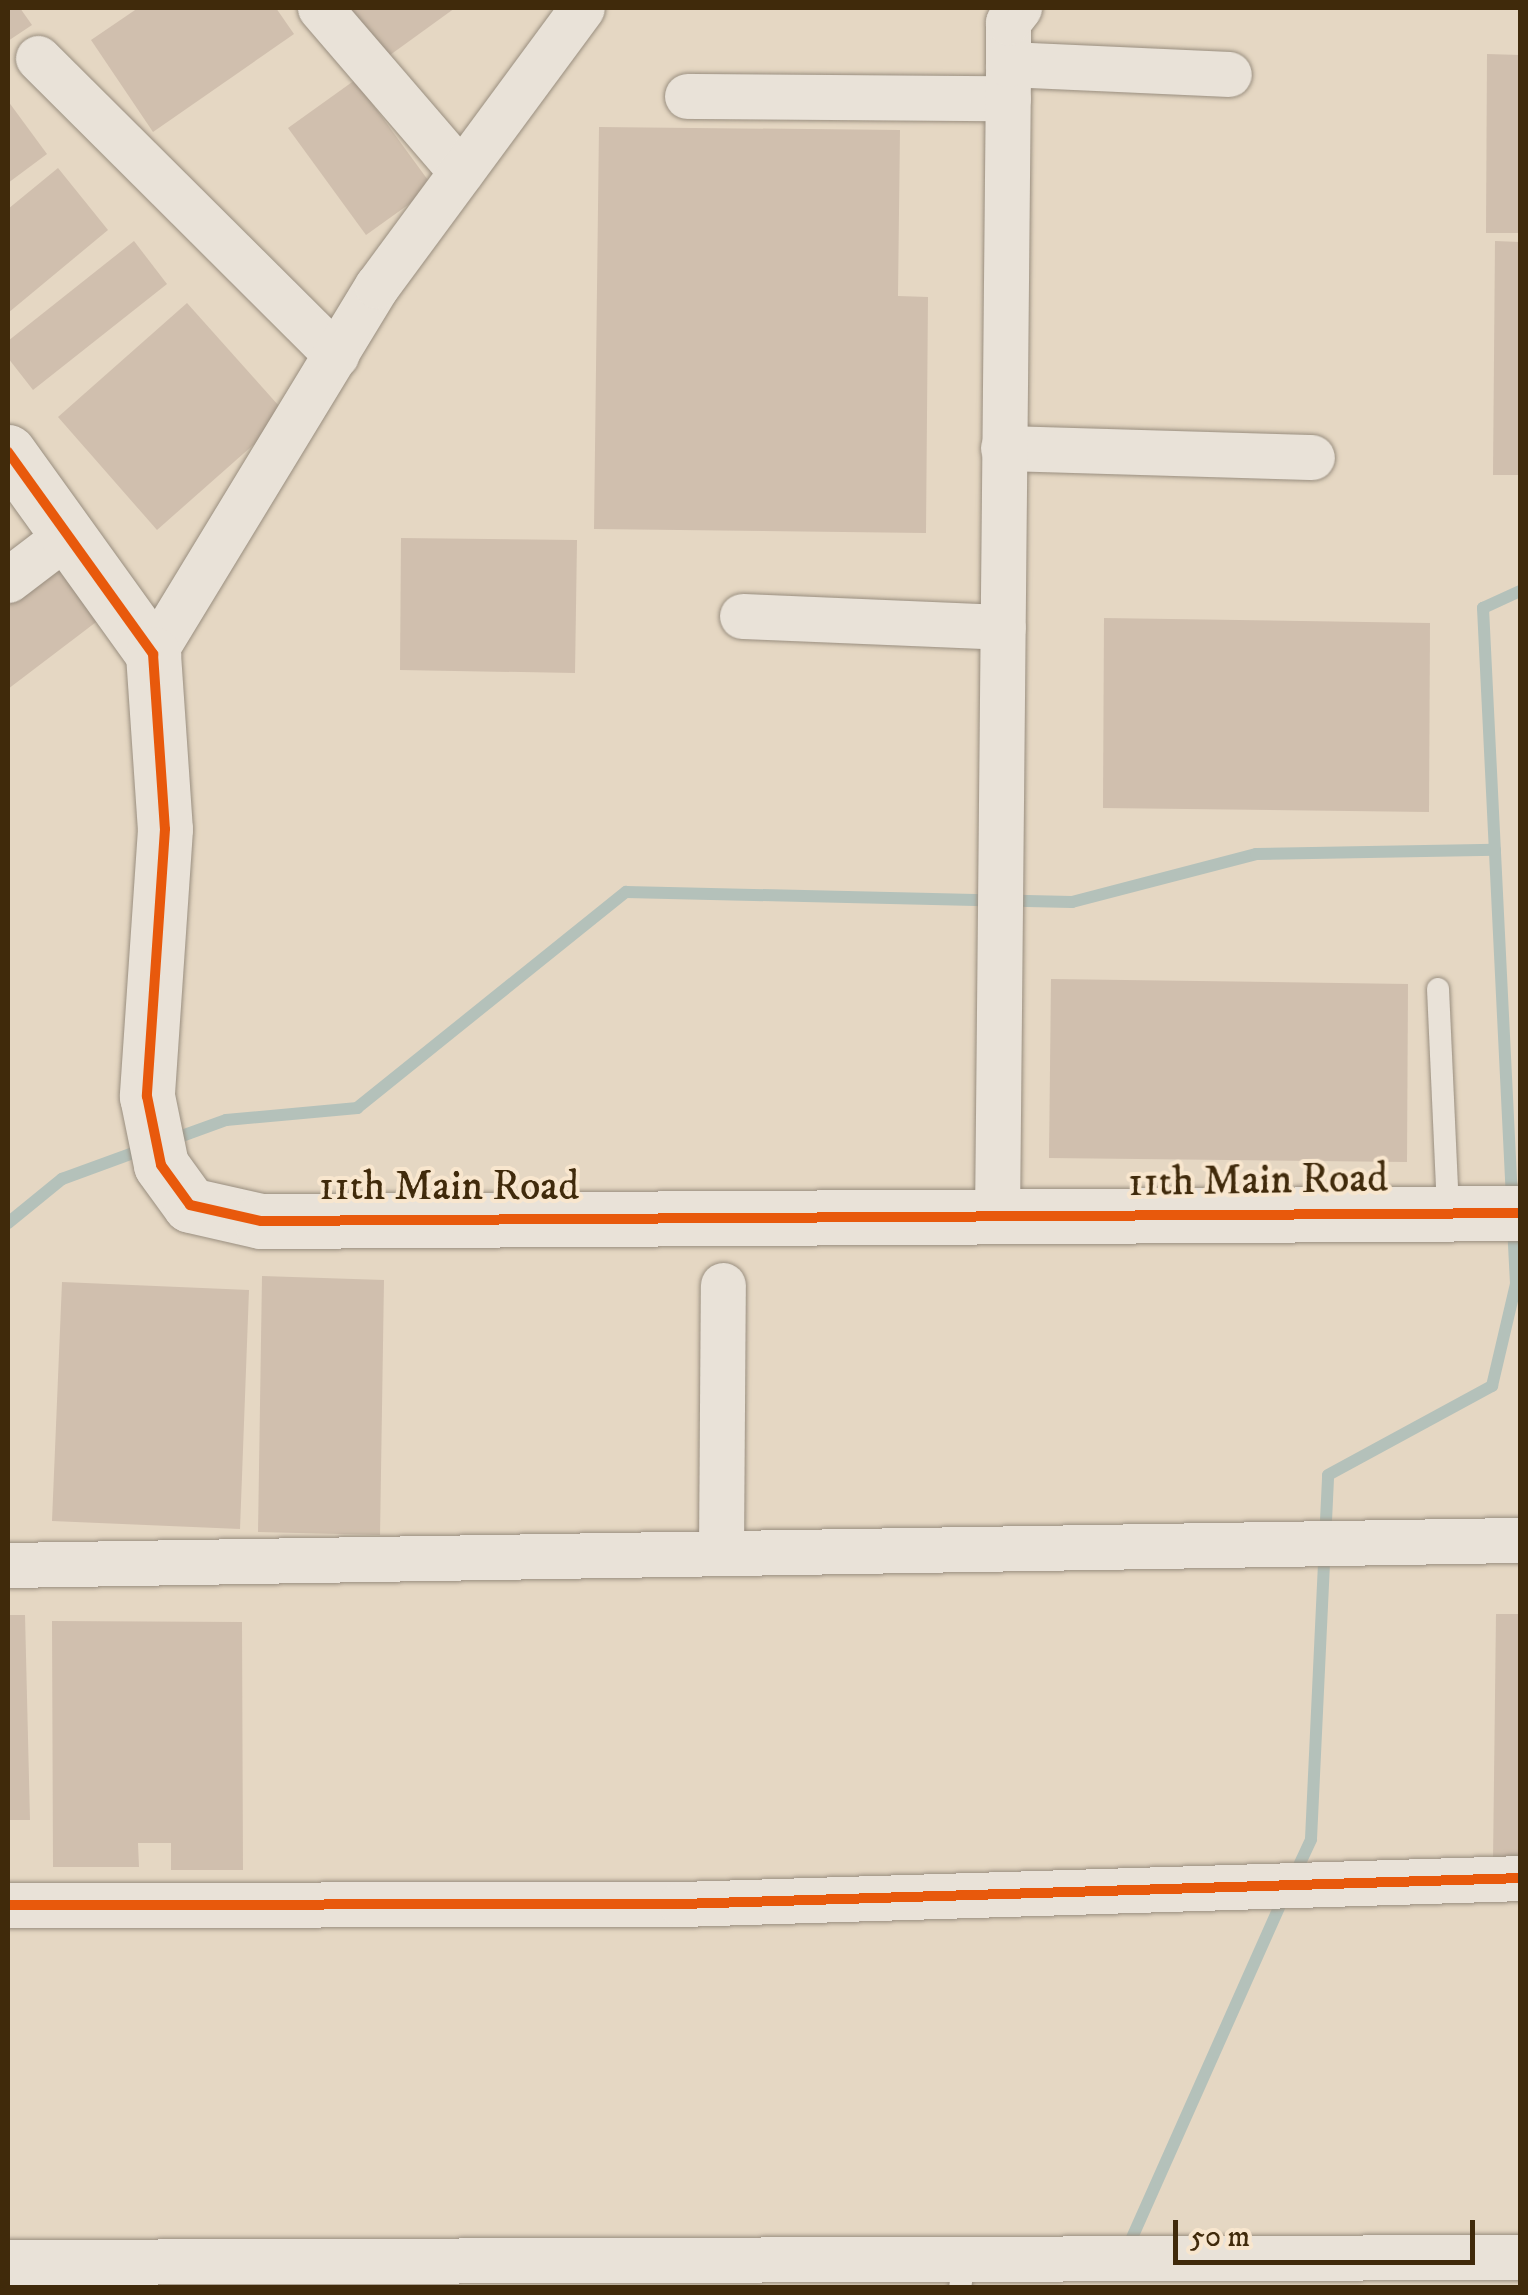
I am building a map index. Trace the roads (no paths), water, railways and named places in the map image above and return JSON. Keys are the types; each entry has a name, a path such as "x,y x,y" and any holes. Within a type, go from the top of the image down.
{"street":[{"path":"320,8 461,172"},
{"path":"152,654 336,355 461,172 582,8"},
{"path":"998,1219 997,940 1008,22 1018,8"},
{"path":"38,58 336,355"},
{"path":"687,96 1229,74"},
{"path":"1003,448 1312,457"},
{"name":"11th Main Road","path":"8,452 70,532 152,654 165,829 147,1096 157,1145 190,1205 261,1221 998,1219 1484,1211"},
{"path":"8,580 70,532"},
{"path":"742,616 1002,627"},
{"path":"721,1551 723,1285"},
{"path":"8,1564 1520,1540"},
{"path":"8,1905 681,1904 1520,1878"},
{"path":"8,2262 188,2275 466,2276 962,2275 1085,2261 1154,2260 1223,2274 1500,2267"}],"lane":[{"path":"1438,988 1484,1211"}],"waterway":[{"path":"1512,1199 1483,608 1520,591"},
{"path":"168,1141 226,1120 357,1108 626,892 1072,902 1256,854 1495,850"},
{"path":"8,1223 62,1179 144,1149"},
{"path":"1295,1874 1311,1839 1328,1475 1492,1386 1516,1284 1513,1224"},
{"path":"1127,2249 1286,1892"}]}
